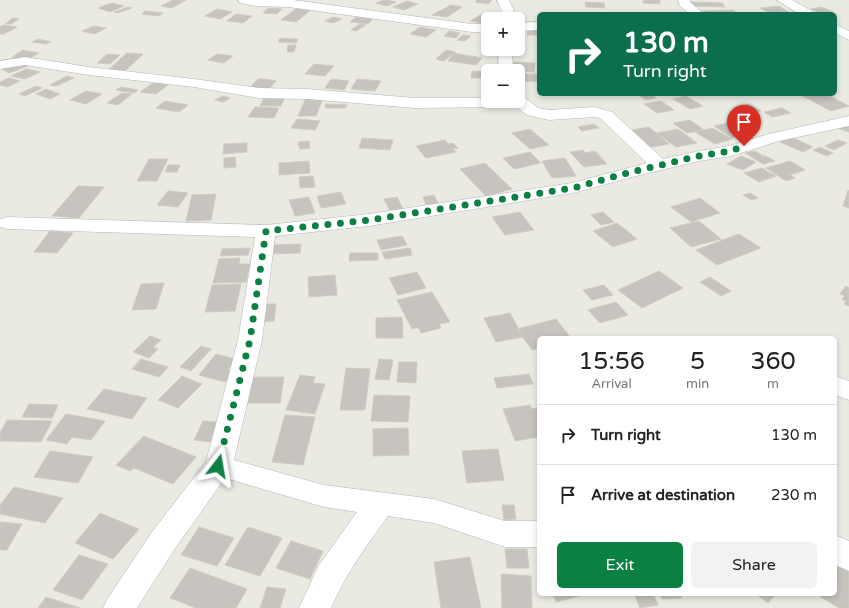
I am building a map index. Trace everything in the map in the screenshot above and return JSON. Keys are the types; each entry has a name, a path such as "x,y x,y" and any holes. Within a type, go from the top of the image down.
{"street":[{"path":"244,0 288,3 481,28"},
{"path":"503,0 508,12"},
{"path":"684,0 684,3 695,12"},
{"path":"783,0 804,12"},
{"path":"525,27 537,26"},
{"path":"837,29 849,36"},
{"path":"837,44 849,44"},
{"path":"0,57 17,61 194,83 259,93 307,94 414,103 481,102"},
{"path":"0,65 17,61"},
{"path":"525,105 534,112 549,115 594,112 606,115 659,165"},
{"path":"7,223 266,231 370,220 573,188 659,165 731,151 775,137 849,121"},
{"path":"119,608 163,541 218,466 250,340 266,231"},
{"path":"837,386 849,391"},
{"path":"218,466 324,496 434,511 505,534 537,534"},
{"path":"315,608 330,575 355,537 381,504"},
{"path":"837,549 849,558"}],"building":[{"path":"173,0 186,0 172,8 161,6"},
{"path":"384,0 396,2 387,6 376,3"},
{"path":"477,0 492,0 488,4 475,2"},
{"path":"643,0 660,0 660,4 643,3"},
{"path":"407,1 418,4 404,10 393,7"},
{"path":"585,2 604,3 605,8 586,7"},
{"path":"690,2 722,3 725,7 692,6"},
{"path":"112,3 124,6 110,12 98,8"},
{"path":"451,5 462,7 447,17 432,15"},
{"path":"779,6 788,12 767,12 760,8"},
{"path":"128,7 132,8 118,13 114,12"},
{"path":"298,7 312,9 296,22 281,20"},
{"path":"821,7 833,12 818,12 811,9"},
{"path":"268,8 282,9 277,14 263,13"},
{"path":"217,9 232,12 220,19 205,16"},
{"path":"733,10 736,12 702,12 701,11"},
{"path":"145,11 163,13 159,16 142,14"},
{"path":"236,14 252,16 243,23 227,21"},
{"path":"480,15 481,15 481,23 470,21"},
{"path":"333,17 342,19 333,23 325,21"},
{"path":"356,17 373,19 368,24 350,22"},
{"path":"13,18 19,19 11,24 5,24"},
{"path":"360,24 366,25 356,31 351,30"},
{"path":"3,25 17,27 4,34 0,34 0,27"},
{"path":"94,26 106,28 95,34 82,31"},
{"path":"420,27 436,30 426,37 410,34"},
{"path":"529,27 537,28 537,35 527,35"},
{"path":"449,31 460,33 456,38 444,36"},
{"path":"463,35 471,36 465,41 457,40"},
{"path":"280,38 298,39 296,43 278,42"},
{"path":"38,39 51,42 46,44 32,42"},
{"path":"288,45 296,45 294,52 287,52"},
{"path":"23,50 39,53 28,59 12,57"},
{"path":"446,50 455,52 444,61 436,59"},
{"path":"127,53 143,54 125,71 108,70"},
{"path":"454,53 482,58 476,65 448,61"},
{"path":"107,54 120,55 110,64 97,63"},
{"path":"217,54 233,56 224,63 208,60"},
{"path":"514,62 535,63 534,72 525,72 525,64 514,64"},
{"path":"21,63 28,66 9,73 2,69"},
{"path":"314,64 334,66 325,76 305,74"},
{"path":"26,69 40,72 25,79 11,76"},
{"path":"472,71 481,72 481,78 471,78"},
{"path":"525,74 537,74 537,81 525,82"},
{"path":"67,76 74,78 56,86 50,85"},
{"path":"9,78 20,81 7,87 0,85 0,82"},
{"path":"258,79 276,81 269,89 250,87"},
{"path":"331,79 349,81 344,90 325,88"},
{"path":"357,79 381,81 375,91 351,89"},
{"path":"153,83 168,85 156,94 140,92"},
{"path":"36,86 42,88 25,96 19,94"},
{"path":"121,87 138,90 134,93 116,90"},
{"path":"46,89 60,94 50,99 36,94"},
{"path":"86,91 102,94 86,104 70,100"},
{"path":"122,93 132,94 118,105 107,103"},
{"path":"223,96 230,98 223,102 215,100"},
{"path":"265,96 285,97 281,106 260,106"},
{"path":"640,96 653,96 656,98 646,100"},
{"path":"686,96 703,106 690,109 673,99"},
{"path":"803,96 830,96 849,106 831,111"},
{"path":"306,98 323,98 316,116 298,116"},
{"path":"165,101 188,105 179,112 156,108"},
{"path":"661,101 674,110 657,113 644,104"},
{"path":"326,104 347,105 345,108 325,108"},
{"path":"749,104 761,111 751,113 739,106"},
{"path":"255,107 279,108 274,118 248,117"},
{"path":"782,108 791,113 772,117 764,112"},
{"path":"297,119 320,121 315,130 291,128"},
{"path":"690,120 704,130 687,133 673,123"},
{"path":"732,122 751,133 732,138 714,126"},
{"path":"594,124 599,128 582,131 578,127"},
{"path":"845,125 849,126 849,132 837,128"},
{"path":"649,127 669,144 646,148 627,131"},
{"path":"712,128 732,139 715,144 695,132"},
{"path":"530,129 549,145 530,149 512,133"},
{"path":"678,129 697,143 676,147 657,133"},
{"path":"791,137 813,147 803,152 780,142"},
{"path":"362,138 393,140 390,150 359,148"},
{"path":"445,140 448,144 453,143 458,148 453,149 456,152 426,158 416,146"},
{"path":"838,140 847,143 834,150 825,146"},
{"path":"309,141 310,148 300,149 298,142"},
{"path":"247,143 247,152 223,154 224,144"},
{"path":"820,147 833,153 827,156 813,150"},
{"path":"583,150 585,153 595,151 607,164 584,167 570,152"},
{"path":"755,151 775,161 763,164 745,153"},
{"path":"530,152 541,163 514,169 503,158"},
{"path":"741,156 756,162 743,170 727,164"},
{"path":"235,157 236,167 224,168 224,158"},
{"path":"565,158 576,176 552,178 542,161"},
{"path":"149,159 168,159 157,181 137,181"},
{"path":"309,161 310,173 279,175 279,163"},
{"path":"790,161 805,170 790,175 795,178 786,181 766,168"},
{"path":"485,163 512,189 486,196 460,169"},
{"path":"168,165 180,165 177,172 165,172"},
{"path":"762,168 776,176 759,182 744,173"},
{"path":"313,176 315,187 300,188 299,177"},
{"path":"78,186 104,187 79,218 52,216"},
{"path":"848,190 849,191 849,208 843,206"},
{"path":"168,191 188,193 178,207 157,205"},
{"path":"341,192 346,204 321,208 317,196"},
{"path":"750,193 758,198 751,200 743,195"},
{"path":"216,194 211,220 186,221 192,195"},
{"path":"434,195 438,203 426,205 423,197"},
{"path":"309,197 315,213 295,216 289,200"},
{"path":"397,197 403,209 390,211 384,199"},
{"path":"700,198 720,213 691,222 671,207"},
{"path":"520,212 534,230 505,235 492,217"},
{"path":"603,212 614,222 601,225 591,215"},
{"path":"699,221 721,239 691,247 670,228"},
{"path":"617,223 637,239 613,247 593,231"},
{"path":"50,231 73,233 57,253 34,252"},
{"path":"739,234 761,248 717,265 696,250"},
{"path":"402,236 407,245 381,250 377,240"},
{"path":"301,244 300,253 272,254 273,245"},
{"path":"250,248 248,255 220,256 222,249"},
{"path":"410,248 412,255 385,259 382,252"},
{"path":"350,253 378,253 378,260 349,261"},
{"path":"240,258 239,264 250,264 246,282 213,283 219,259"},
{"path":"659,271 683,288 642,308 618,290"},
{"path":"417,272 426,288 398,295 389,278"},
{"path":"335,275 337,295 309,297 308,277"},
{"path":"710,277 731,291 721,296 700,282"},
{"path":"164,283 156,309 132,310 141,284"},
{"path":"241,284 235,311 205,312 212,285"},
{"path":"604,285 613,295 592,300 583,290"},
{"path":"846,286 849,288 849,306 844,304 846,301 842,299 845,296 840,294"},
{"path":"432,292 450,322 439,324 441,328 421,333 418,327 412,329 397,300"},
{"path":"616,302 628,315 600,323 588,310"},
{"path":"261,304 276,304 274,321 258,322"},
{"path":"510,313 523,337 496,342 484,318"},
{"path":"402,317 403,338 376,338 376,318"},
{"path":"556,319 569,336 537,336 537,349 532,350 517,329"},
{"path":"150,336 161,340 153,347 158,349 149,358 133,352"},
{"path":"201,346 211,349 191,371 180,367"},
{"path":"216,354 236,359 228,369 234,371 225,382 199,375"},
{"path":"141,359 168,367 159,377 132,369"},
{"path":"379,359 393,360 389,380 375,379"},
{"path":"399,362 417,362 416,383 397,382"},
{"path":"346,368 370,369 365,410 340,410"},
{"path":"529,374 533,384 497,388 494,378"},
{"path":"300,375 315,377 313,383 325,384 315,414 286,410"},
{"path":"182,376 202,384 178,408 158,400"},
{"path":"253,377 284,377 280,403 248,403"},
{"path":"104,389 147,398 132,419 87,409"},
{"path":"374,395 410,396 408,422 371,421"},
{"path":"29,404 58,405 52,418 22,417"},
{"path":"530,405 532,409 537,408 537,437 515,441 503,409"},
{"path":"66,414 105,421 91,440 72,437 67,444 46,440"},
{"path":"285,415 315,417 303,465 272,462"},
{"path":"7,420 52,421 41,442 0,441 0,433"},
{"path":"203,421 219,422 211,442 194,440"},
{"path":"408,428 409,455 373,456 373,429"},
{"path":"144,436 196,457 173,484 134,468 130,471 116,465"},
{"path":"498,449 504,480 467,483 462,451"},
{"path":"50,451 93,457 78,483 34,477"},
{"path":"14,487 63,498 45,523 0,514 0,505"},
{"path":"502,505 514,505 516,519 504,520"},
{"path":"100,513 139,529 113,559 75,543"},
{"path":"0,522 22,524 7,550 0,550"},
{"path":"199,527 234,538 217,566 181,555"},
{"path":"248,527 282,538 260,576 225,565"},
{"path":"291,541 323,551 310,579 276,568"},
{"path":"505,549 527,549 529,568 507,568"},
{"path":"79,555 108,564 82,600 53,590"},
{"path":"470,557 481,608 441,608 434,562"},
{"path":"837,564 849,572 849,608 839,608 819,596 837,596"},
{"path":"190,568 247,589 236,608 196,608 170,598"},
{"path":"501,574 531,576 532,608 502,608"},
{"path":"267,587 286,589 280,608 260,608"},
{"path":"554,596 580,596 556,602"},
{"path":"635,596 654,596 658,605 640,608"},
{"path":"661,596 682,596 682,598 662,599"},
{"path":"759,596 774,596 768,603"},
{"path":"46,597 80,608 38,608"}],"route":[{"path":"218,466 250,340 266,231 370,220 457,208 573,188 631,172 699,156 731,151 744,146"}]}
